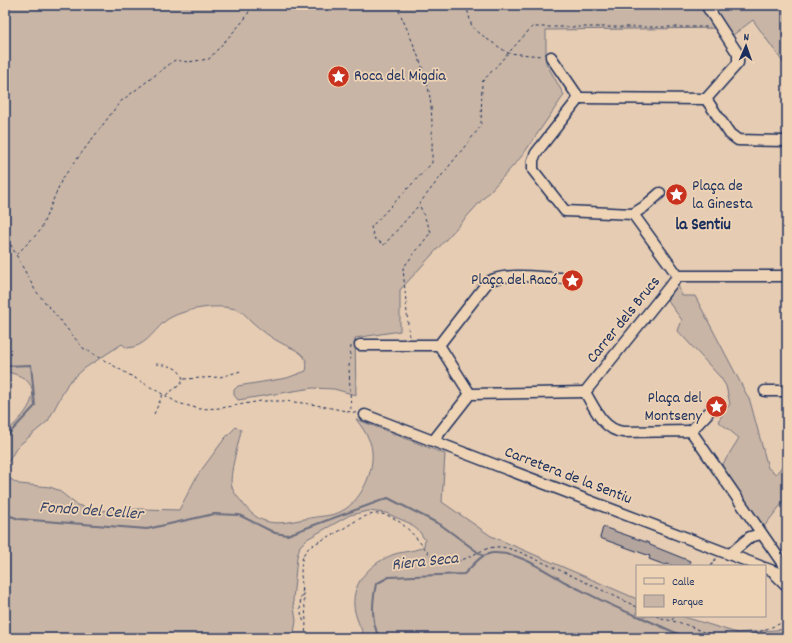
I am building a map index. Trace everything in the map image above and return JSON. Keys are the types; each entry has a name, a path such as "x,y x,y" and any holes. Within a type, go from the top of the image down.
{"street":[{"path":"579,98 706,99 738,63 738,54 706,5"},
{"path":"551,57 579,98"},
{"path":"579,98 536,153 532,163 533,170 565,211 633,214 644,207 660,192"},
{"path":"706,99 730,134 738,140 787,141"},
{"path":"633,214 678,276"},
{"name":"Carrer dels Brucs","path":"585,392 678,276 787,276"},
{"path":"439,345 487,283 493,279 503,277 562,278"},
{"path":"360,345 439,345"},
{"path":"439,345 470,394"},
{"path":"765,391 787,391"},
{"path":"470,394 585,392 605,423 613,430 623,432 691,431 708,413"},
{"path":"434,440 470,394"},
{"name":"Carretera de la Sentiu","path":"365,415 434,440 758,565"},
{"path":"691,431 786,570"},
{"path":"750,537 752,521"},
{"path":"730,554 750,537 761,534"},
{"path":"769,569 786,570"},
{"path":"769,569 787,586"}],"path":[{"path":"17,254 40,231 62,179 120,102 176,60 188,62 209,59 244,20 253,5"},
{"path":"396,5 419,63 430,96 433,128 432,163 371,227 374,238 384,245 419,204 481,126 482,82 532,27 720,27"},
{"path":"466,5 472,27 508,53 551,57"},
{"path":"410,345 403,268 431,232 419,204"},
{"path":"5,234 35,290 83,348 178,403 200,409 221,408 261,401 286,401 311,404 365,415"},
{"path":"352,412 348,367 351,346 360,345"},
{"path":"156,364 176,368 181,373 183,379 181,384 165,396"},
{"path":"183,379 220,377 241,371"},
{"path":"154,414 163,394"},
{"path":"304,638 305,625 301,564 304,554 311,546 362,518 376,514 387,516 402,524 437,563 457,563 486,549 499,547 515,550 636,607"},
{"path":"303,588 299,601 300,614 305,625"},
{"path":"659,617 682,623 718,638 726,638"},
{"path":"671,621 674,617"},
{"path":"737,638 752,635 787,621"}],"green space":[{"path":"5,5 787,5 787,68 753,20 733,35 728,28 546,30 546,63 564,95 522,156 400,290 400,331 355,338 356,395 334,389 312,388 238,400 234,395 234,390 238,386 287,378 306,371 306,360 297,351 266,334 242,312 224,307 191,310 171,317 164,322 148,339 139,345 127,348 122,344 85,368 68,383 48,421 17,447 5,467 5,432 23,415 28,408 33,393 31,386 25,379 5,371"},
{"path":"678,285 682,296 695,296 750,401 768,468 776,474 787,460 787,497 763,528 721,467 739,438 718,421 730,404 726,386 721,378 678,331 682,320 667,300"},
{"path":"356,419 445,454 442,502 491,536 636,599 636,617 684,617 737,633 787,629 787,638 365,638 354,606 356,588 360,581 371,567 395,554 421,548 424,546 425,540 419,531 409,523 386,513 368,511 350,515 307,539 300,546 297,557 293,600 296,621 293,638 5,638 5,476 19,484 50,487 58,490 77,505 97,511 141,509 179,510 197,476 225,438 236,427 241,430 231,476 234,492 251,513 259,518 274,523 291,522 339,513 350,506 356,499 367,481 372,461 370,442"}],"building":[{"path":"603,527 649,543 650,545 690,561 688,565 665,565 649,559 650,556 600,538"}],"waterway":[{"name":"Fondo del Celler","path":"5,366 31,365 35,406 5,438"},
{"name":"Fondo del Celler","path":"5,514 19,519 147,529 214,514 239,515 275,533 287,535 388,498 441,525 483,556"},
{"name":"Fondo del Celler","path":"379,638 373,618 376,584 389,577 464,574 480,558 493,553 513,555 619,609 636,616"},
{"name":"Fondo del Celler","path":"640,617 687,638"}],"place":[{"name":"Roca del Migdia","path":"339,76"},
{"name":"Plaça de la Ginesta","path":"676,195"},
{"name":"Plaça del Racó","path":"573,280"},
{"name":"Plaça del Montseny","path":"717,407"}],"district":[{"name":"la Sentiu","path":"703,226"}],"water label":[{"name":"Riera Seca","path":"425,563"}]}
